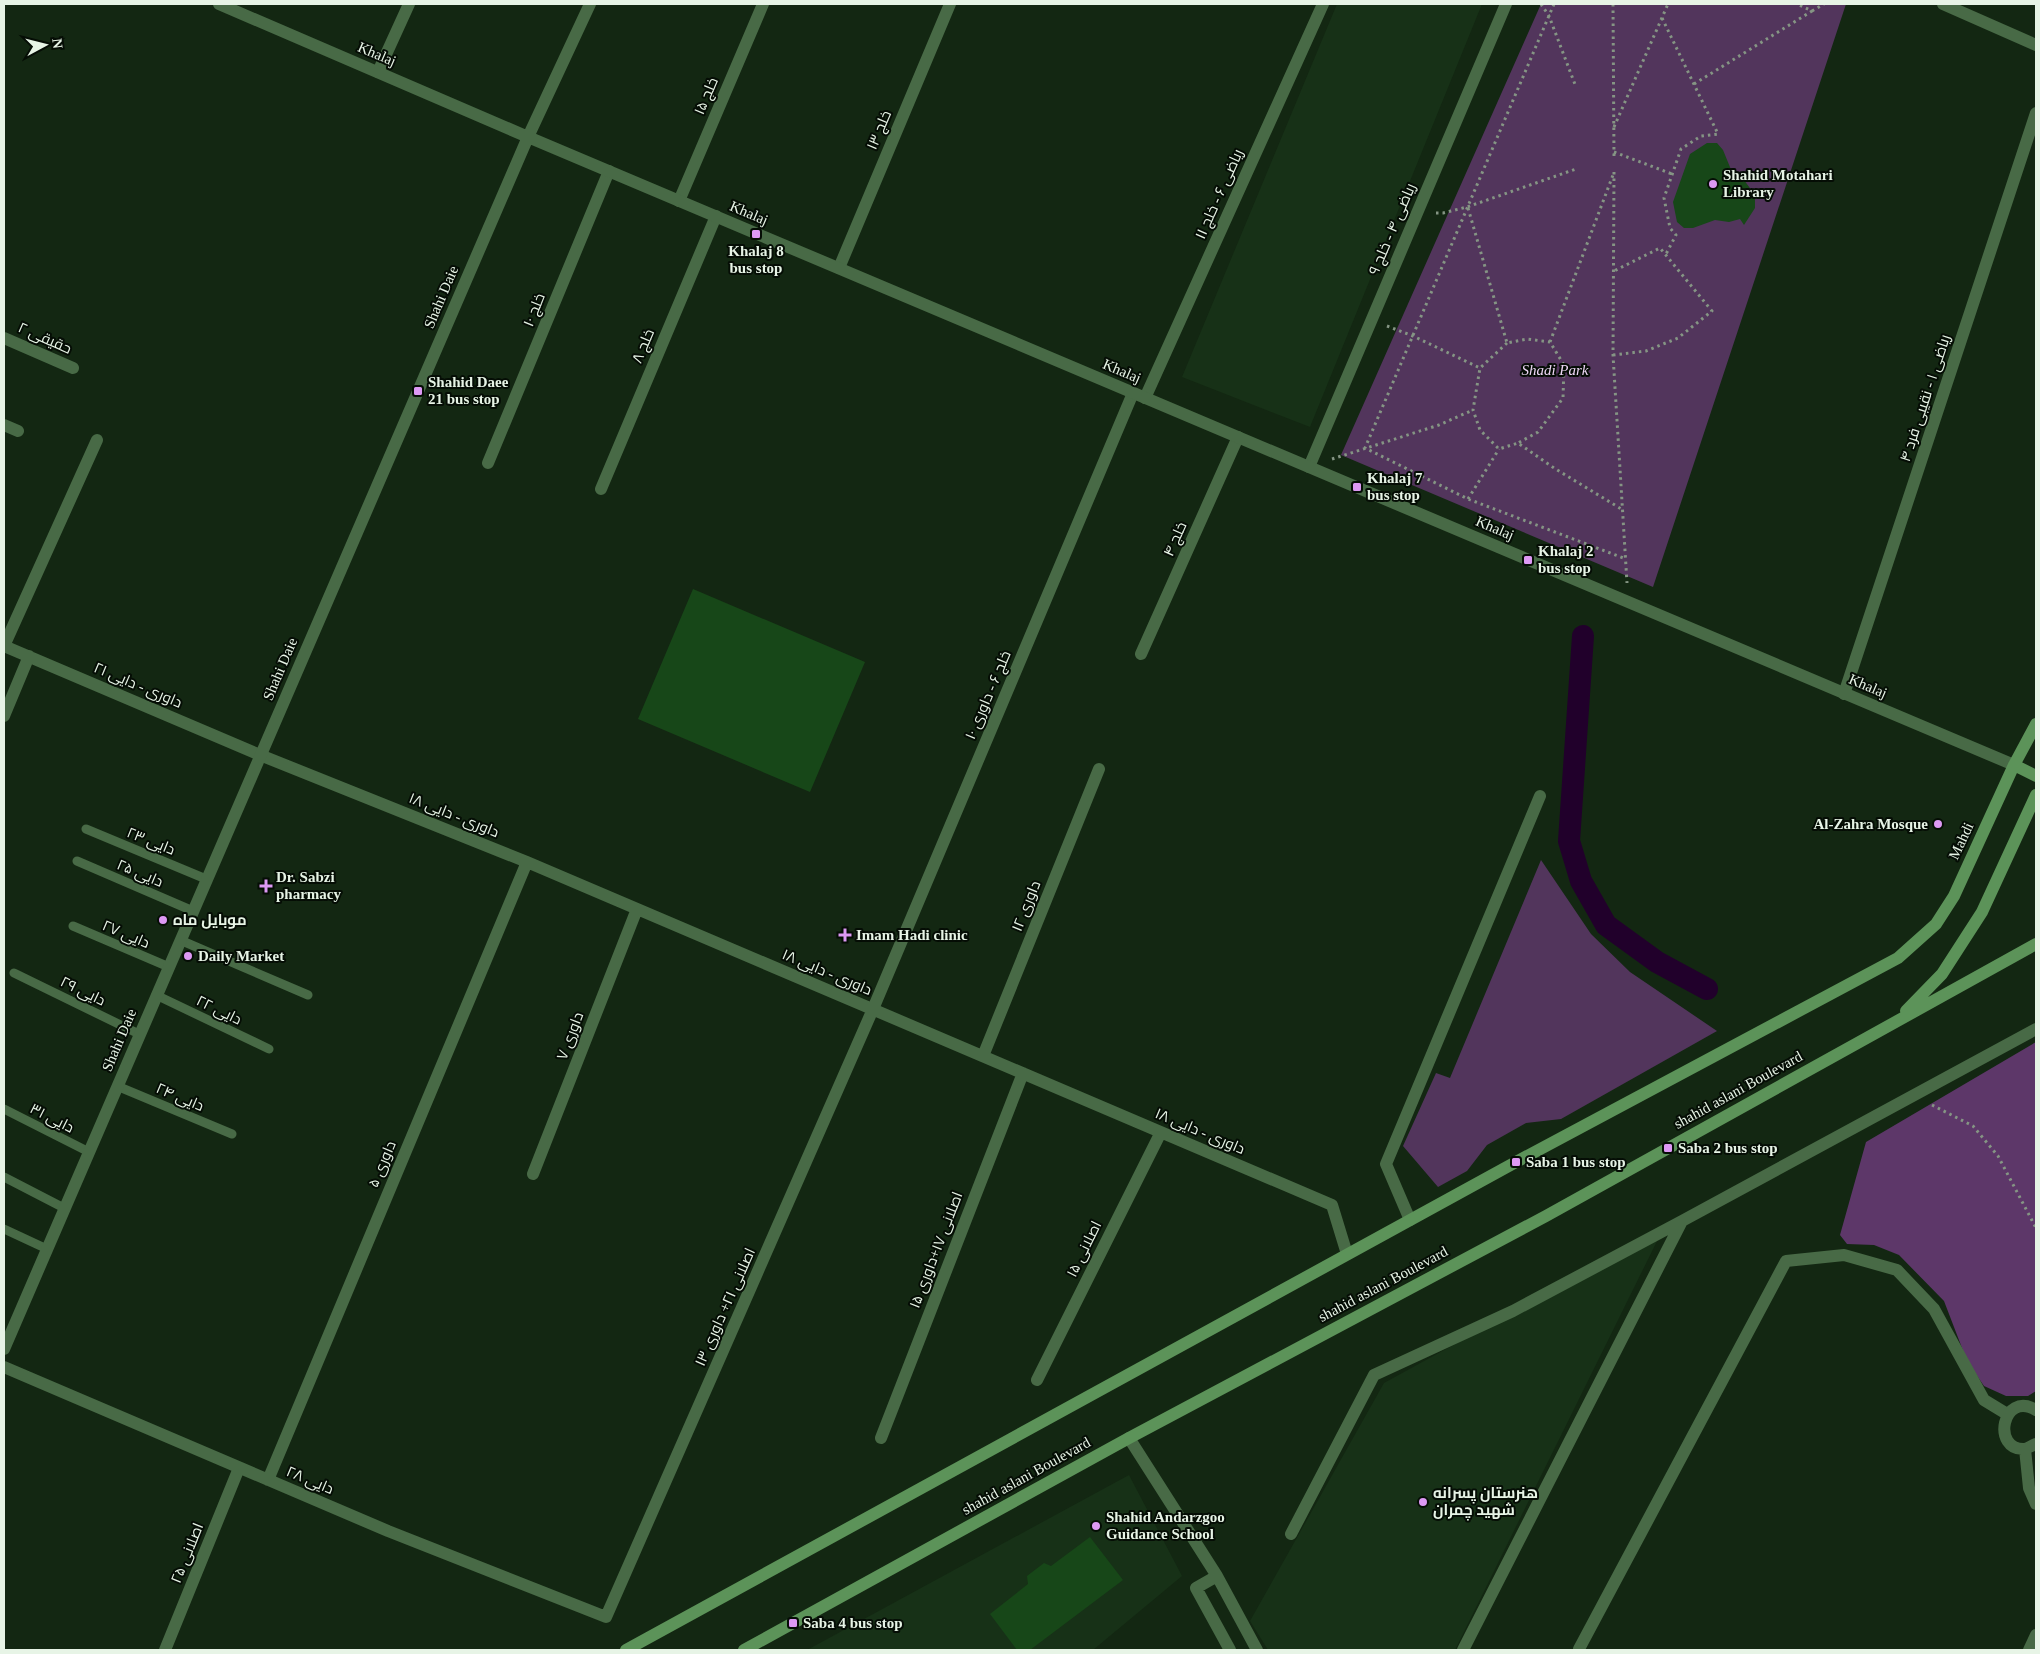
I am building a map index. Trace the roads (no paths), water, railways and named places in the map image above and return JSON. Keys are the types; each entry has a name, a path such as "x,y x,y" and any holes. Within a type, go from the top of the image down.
{"main road":[{"name":"Mahdi","path":"1410,1220 1898,958 1936,924 1954,896 2014,765 2036,724"},
{"path":"2014,765 2036,776"},
{"path":"1897,1020 1942,974 1982,912 2036,795"},
{"name":"shahid aslani Boulevard","path":"744,1650 1129,1438 1555,1211 2036,944"},
{"path":"626,1650 1410,1220"}],"street":[{"name":"Khalaj","path":"219,4 528,137 2014,765"},
{"path":"378,72 408,4"},
{"name":"Shahi Daie","path":"4,1349 528,137 590,4"},
{"name":"خلج ۱۵","path":"679,201 763,4"},
{"name":"خلج ۱۳","path":"839,268 950,4"},
{"name":"ریاضی ۶ - خلج ۱۱","path":"1145,398 1323,4"},
{"name":"ریاضی ۴ - خلج ۹","path":"1309,467 1506,4"},
{"path":"1943,4 2036,45"},
{"name":"ریاضی ۱ - نقیبی فرد ۴","path":"1844,694 2036,113"},
{"name":"خلج ۱۰","path":"488,462 609,171"},
{"name":"خلج ۸","path":"601,489 716,216"},
{"name":"حقیقی ۲","path":"4,338 74,368"},
{"name":"خلج ۶ - داوری ۱۰","path":"873,1009 1133,393"},
{"path":"4,425 18,431"},
{"name":"خلج ۴","path":"1141,654 1238,437"},
{"path":"4,646 97,440"},
{"name":"داوری - دایی ۲۱","path":"4,646 260,755"},
{"path":"4,716 29,656"},
{"name":"داوری - دایی ۱۸","path":"260,755 526,862 1332,1205 1348,1254"},
{"name":"داوری ۱۲","path":"983,1056 1099,769"},
{"path":"1410,1220 1386,1164 1540,796"},
{"name":"داوری ۵","path":"268,1480 526,862"},
{"name":"داوری ۷","path":"533,1174 637,909"},
{"name":"اصلانی ۲۱+ داوری ۱۳","path":"606,1617 873,1009"},
{"path":"1291,1534 1374,1375 1513,1310 1682,1221 2036,1029"},
{"name":"اصلانی ۱۷+داوری ۱۵","path":"881,1438 1023,1073"},
{"name":"اصلانی ۱۵","path":"1037,1380 1161,1132"},
{"path":"1462,1650 1682,1221"},
{"path":"1579,1649 1786,1260 1844,1254 1896,1270 1934,1309 1984,1400 2007,1414"},
{"name":"دایی ۲۸","path":"4,1367 388,1531 606,1617"},
{"path":"2034,1407 2021,1406 2007,1414 2004,1422 2005,1437 2014,1446 2031,1446 2030,1488 2036,1504"},
{"path":"1129,1438 1217,1576 1257,1650"},
{"name":"اصلانی ۲۵","path":"165,1650 239,1468"},
{"path":"1217,1576 1196,1588 1230,1650"},
{"path":"2029,1650 2036,1635"}],"lane":[{"name":"دایی ۲۳","path":"86,829 206,879"},
{"name":"دایی ۲۵","path":"77,861 193,911"},
{"name":"دایی ۲۷","path":"73,926 169,967"},
{"path":"180,940 308,995"},
{"name":"دایی ۲۹","path":"14,973 139,1034"},
{"name":"دایی ۲۲","path":"156,995 269,1049"},
{"name":"دایی ۲۴","path":"117,1086 232,1134"},
{"name":"دایی ۳۱","path":"4,1109 88,1152"},
{"path":"4,1177 64,1208"},
{"path":"4,1229 47,1249"}],"waterway":[{"path":"1583,636 1569,841 1581,881 1606,925 1657,962 1707,989"}],"place":[{"name":"Shahid Motahari Library","path":"1713,184"},
{"name":"Khalaj 8 bus stop","path":"756,234"},
{"name":"Shahid Daee 21 bus stop","path":"418,391"},
{"name":"Khalaj 7 bus stop","path":"1357,487"},
{"name":"Khalaj 2 bus stop","path":"1528,560"},
{"name":"Al-Zahra Mosque","path":"1938,824"},
{"name":"Dr. Sabzi pharmacy","path":"266,886"},
{"name":"موبایل ماه","path":"163,920"},
{"name":"Imam Hadi clinic","path":"845,935"},
{"name":"Daily Market","path":"188,956"},
{"name":"Saba 2 bus stop","path":"1668,1148"},
{"name":"Saba 1 bus stop","path":"1516,1162"},
{"name":"هنرستان پسرانه شهید چمران","path":"1423,1502"},
{"name":"Shahid Andarzgoo Guidance School","path":"1096,1526"},
{"name":"Saba 4 bus stop","path":"793,1623"}],"park label":[{"name":"Shadi Park","path":"1555,370"}]}
